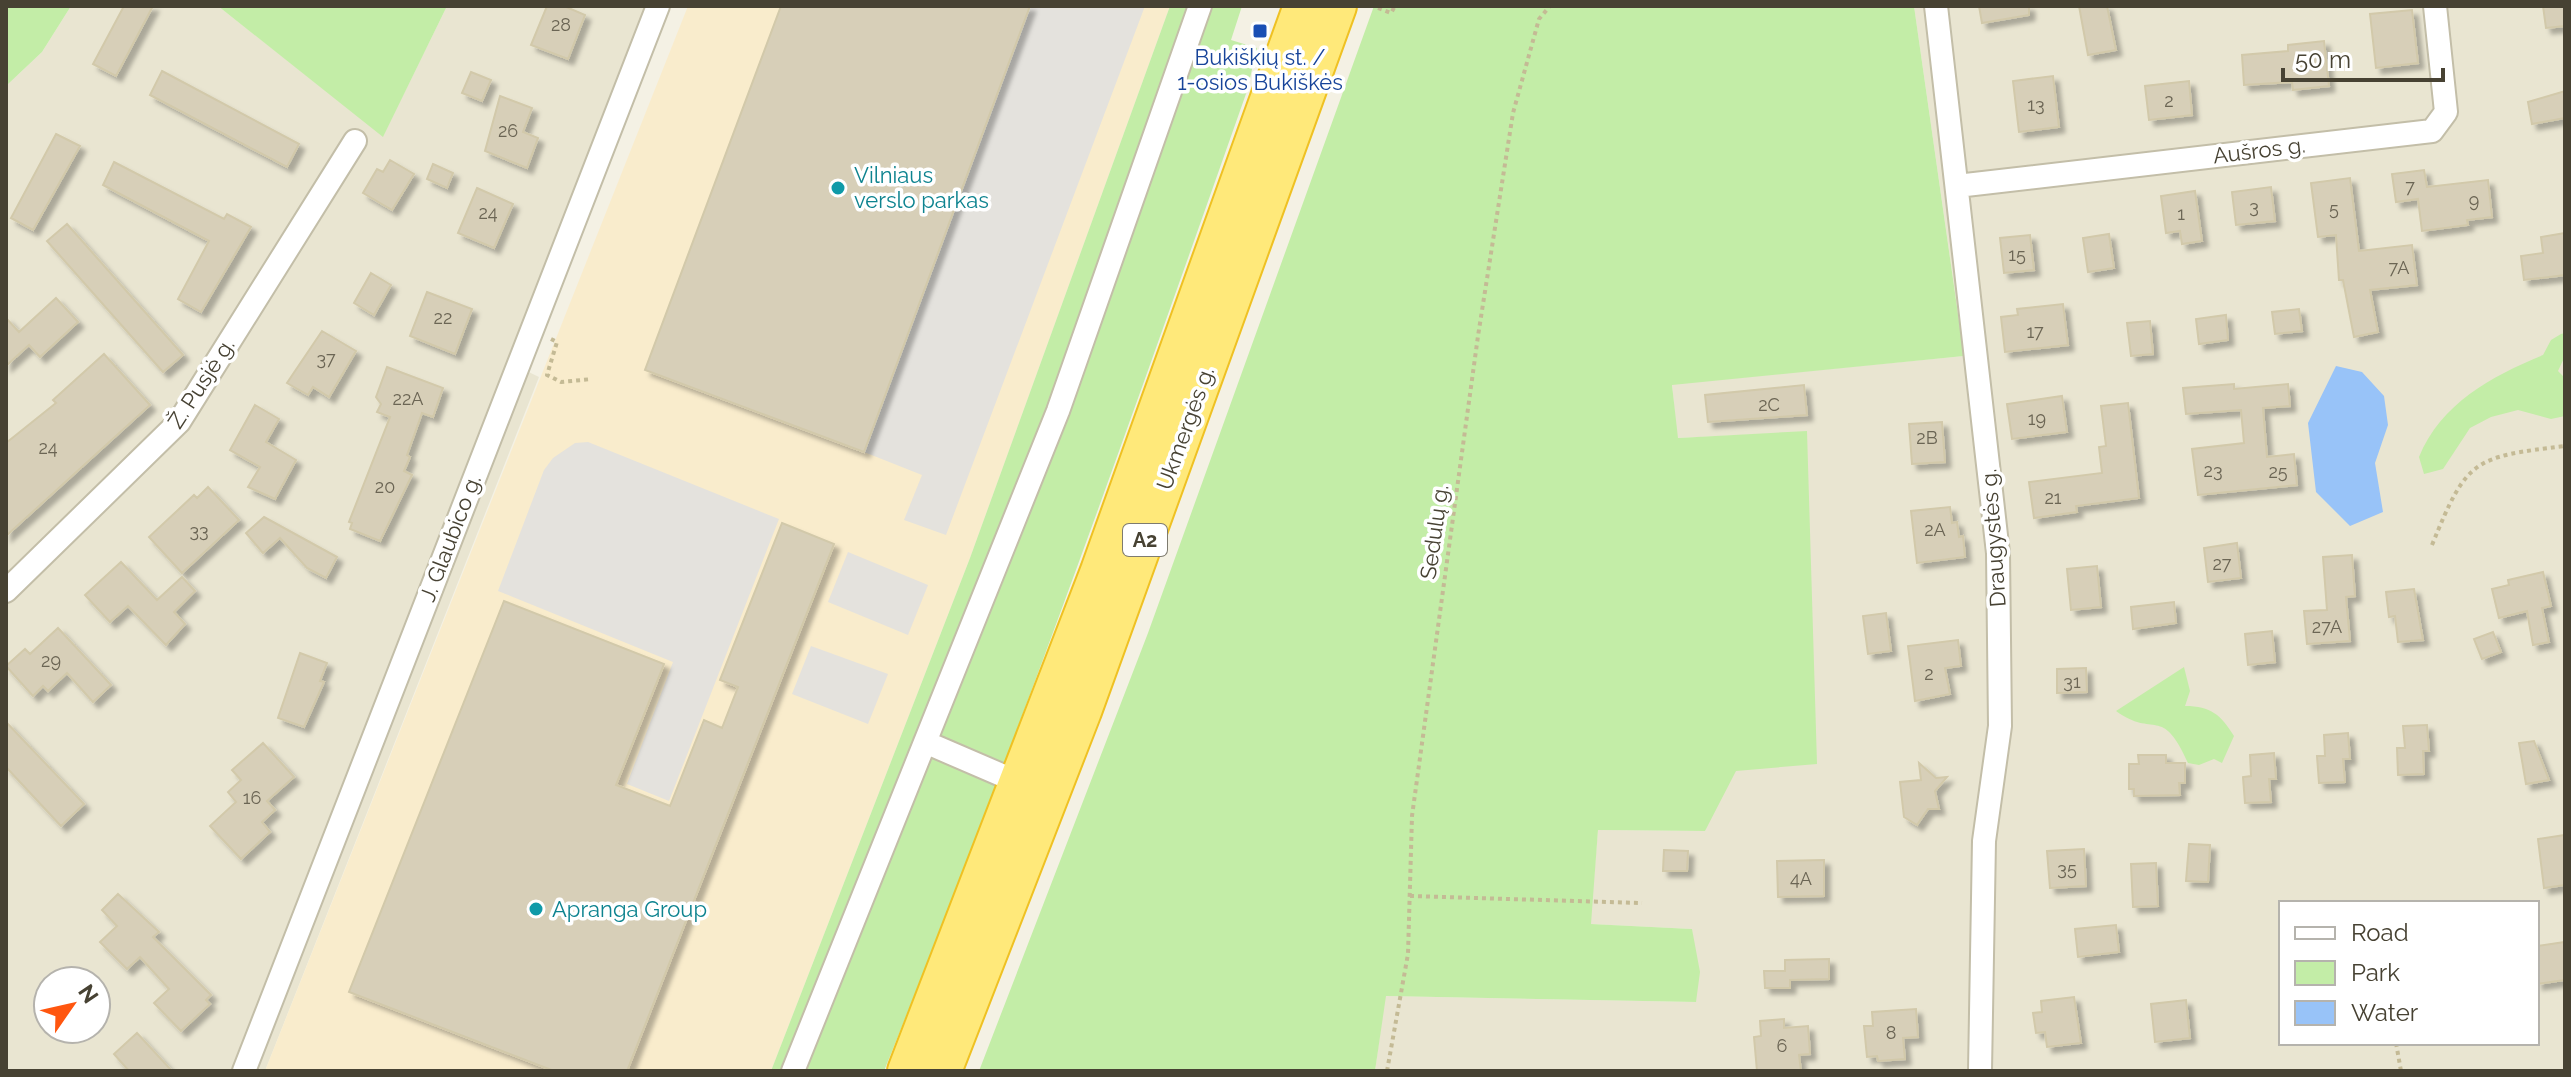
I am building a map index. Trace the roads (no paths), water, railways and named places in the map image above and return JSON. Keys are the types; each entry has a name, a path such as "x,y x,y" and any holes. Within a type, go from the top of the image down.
{"highway":[{"name":"Ukmergės g.","path":"907,1071 1020,783 1303,6"},
{"name":"Ukmergės g.","path":"942,1071 1082,711 1337,6"}],"street":[{"name":"J. Glaubico g.","path":"244,1071 658,6"},
{"path":"793,1071 1058,411 1200,6"},
{"name":"Draugystės g.","path":"1936,6 1998,553 2000,726 1984,841 1980,1071"},
{"name":"Aušros g.","path":"1957,186 2432,131 2446,112 2435,6"},
{"name":"Ž. Pusjė g.","path":"6,591 179,422 355,141"},
{"path":"925,742 1020,783"}],"water":[{"path":"2336,366 2362,372 2384,396 2388,425 2375,463 2383,512 2350,526 2316,492 2308,423"}],"place":[{"name":"Bukiškių st. / 1-osios Bukiškės","path":"1260,31"},
{"name":"Vilniaus verslo parkas","path":"838,188"},
{"name":"Apranga Group","path":"536,909"}]}
